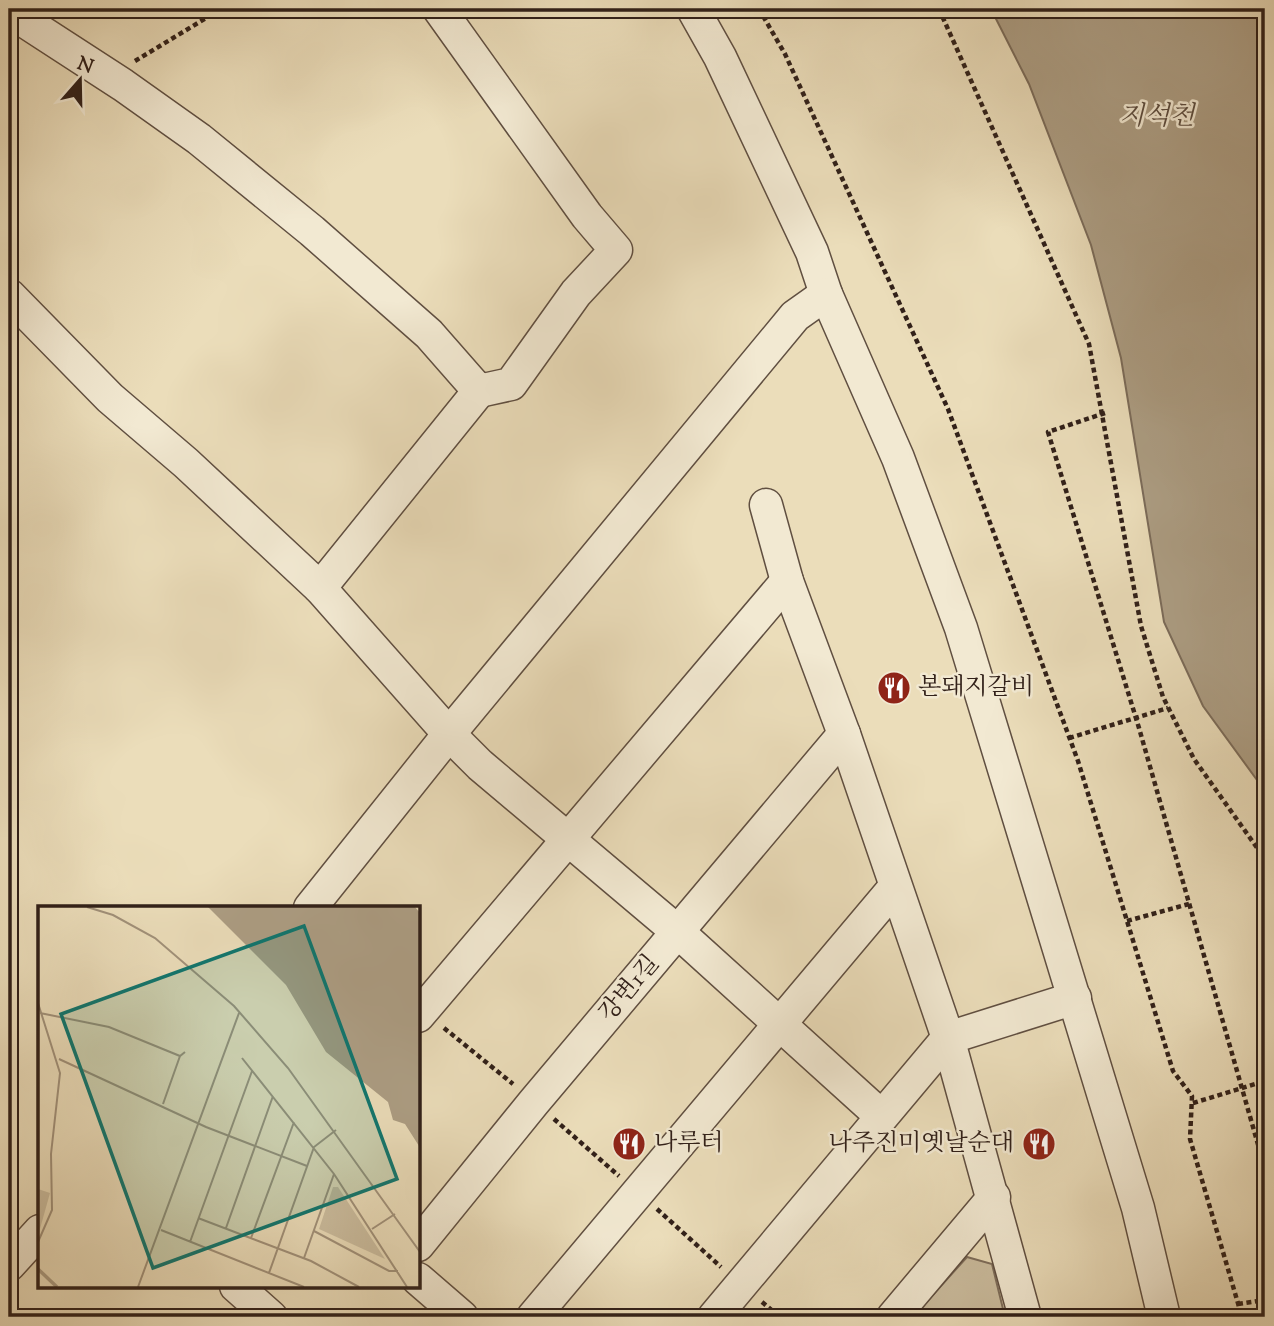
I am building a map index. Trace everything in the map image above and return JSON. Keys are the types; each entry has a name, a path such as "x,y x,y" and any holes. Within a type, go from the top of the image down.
{"street":[{"path":"320,587 479,391 511,384 576,293 616,250 587,216 439,9"},
{"path":"693,9 720,57 800,228 825,294 898,458 961,628 1138,1208 1164,1317"},
{"path":"24,14 199,139 312,232 429,334 479,391"},
{"path":"312,906 449,734 795,316 825,294"},
{"path":"9,295 110,398 186,463 320,587 449,734 480,765 571,839 781,1022 880,1115"},
{"path":"766,505 787,581 844,734 948,1038 1026,1317"},
{"path":"420,1014 787,581"},
{"name":"강변1길","path":"420,1243 534,1102 844,734"},
{"path":"533,1317 636,1191 895,887"},
{"path":"713,1317 880,1115 948,1038 1075,998"},
{"path":"892,1317 994,1197"},
{"path":"9,1265 38,1233"},
{"path":"420,1281 462,1317"},
{"path":"238,1288 271,1317"}],"path":[{"path":"110,76 221,9"},
{"path":"759,9 785,54 947,410 1069,738 1173,1071 1192,1096 1190,1139 1242,1317"},
{"path":"939,9 1090,344 1141,626 1168,708 1194,759 1265,859"},
{"path":"1104,413 1048,432 1135,718 1265,1169"},
{"path":"1069,738 1168,708"},
{"path":"1127,921 1189,904"},
{"path":"420,1014 534,1102 780,1317"},
{"path":"1193,1103 1265,1082"},
{"path":"1238,1304 1265,1300"}],"shaded area":[{"path":"967,1257 992,1264 1005,1317 913,1317"}],"water":[{"name":"지석천","path":"991,9 1265,9 1265,791 1203,706 1164,622 1121,358 1091,245 1029,84"}],"place":[{"name":"본돼지갈비","path":"894,688"},
{"name":"나루터","path":"629,1144"},
{"name":"나주진미옛날순대","path":"1039,1144"}]}
